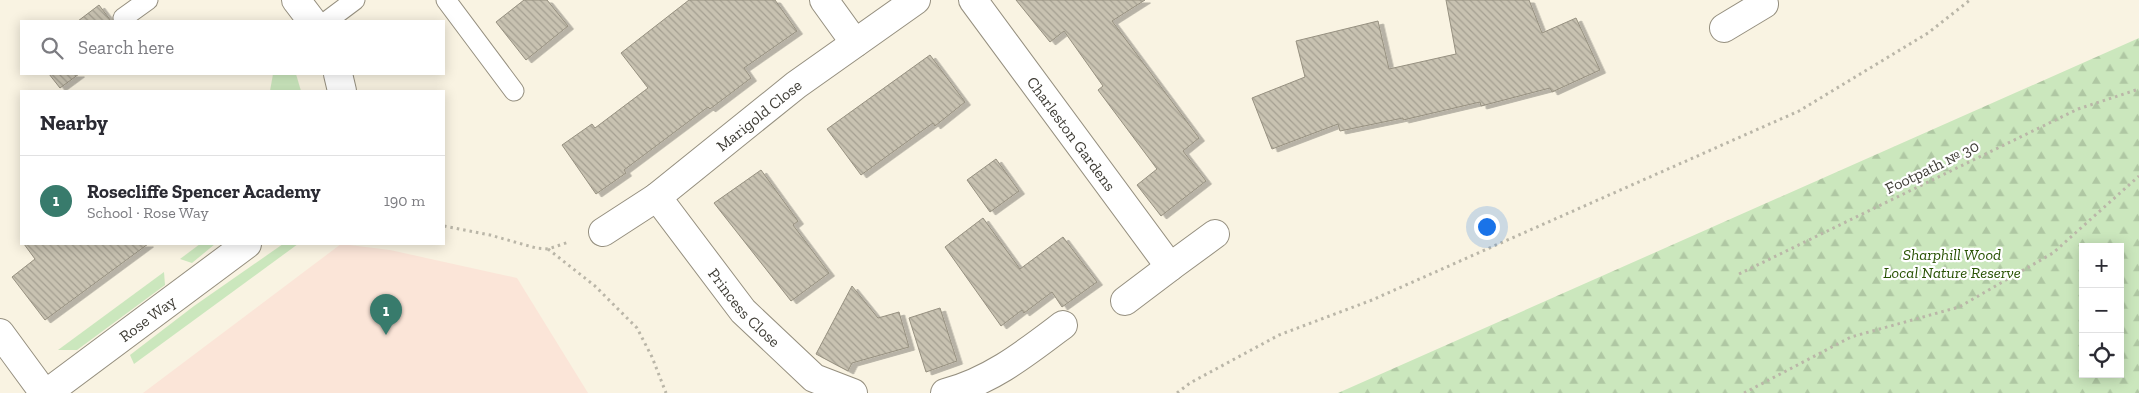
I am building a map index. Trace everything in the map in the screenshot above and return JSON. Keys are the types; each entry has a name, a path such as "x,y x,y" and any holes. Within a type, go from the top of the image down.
{"street":[{"path":"296,0 311,20"},
{"path":"824,0 855,43"},
{"name":"Marigold Close","path":"603,232 657,197 796,86 916,0"},
{"name":"Charleston Gardens","path":"973,0 1170,267"},
{"path":"1724,28 1765,1"},
{"path":"338,75 342,90"},
{"name":"Princess Close","path":"657,197 743,311 814,378 853,393"},
{"path":"1125,301 1215,234"},
{"name":"Rose Way","path":"45,393 246,245"},
{"path":"945,393 966,388 997,373 1063,325"},
{"path":"0,333 45,393"}],"lane":[{"path":"123,18 148,0"},
{"path":"328,20 355,0"},
{"path":"446,0 514,90"}],"path":[{"path":"1177,393 1190,383 1279,335 1372,300 1799,111 1928,32 1970,0"},
{"name":"Footpath № 30","path":"1739,274 2078,110 2139,89"},
{"path":"1744,393 1851,337 1959,307 2053,253 2139,176"},
{"path":"445,226 490,235 536,248 548,249 603,232"},
{"path":"548,249 595,286 637,328 652,357 666,393"}],"shaded area":[{"path":"340,245 349,245 390,250 517,278 588,393 143,393"}],"green space":[{"name":"Sharphill Wood Local Nature Reserve","path":"2139,38 2139,393 1338,393"},
{"path":"273,75 296,75 301,90 270,90"},
{"path":"199,245 214,245 192,263 180,259"},
{"path":"282,245 297,245 134,364 130,355 194,306"},
{"path":"164,272 165,285 77,350 58,350"}],"building":[{"path":"524,0 547,0 568,26 526,60 496,22"},
{"path":"689,0 775,0 797,31 744,68 751,78 710,109 708,107 624,170 626,173 596,194 562,145 592,124 595,128 648,88 621,53"},
{"path":"1016,0 1145,0 1112,21 1199,138 1183,151 1206,181 1161,216 1137,185 1157,169 1098,90 1103,86 1064,31 1050,42"},
{"path":"1446,0 1529,0 1542,33 1576,18 1600,70 1552,92 1550,88 1481,106 1480,102 1403,120 1403,118 1340,131 1338,124 1272,149 1252,98 1305,77 1296,41 1378,21 1389,69 1456,54"},
{"path":"99,5 110,20 79,20"},
{"path":"930,55 965,102 935,126 933,123 861,175 827,129"},
{"path":"50,75 78,75 60,88"},
{"path":"996,159 1019,191 990,212 967,180"},
{"path":"761,170 798,221 793,225 829,273 791,301 714,203"},
{"path":"983,218 1020,269 1063,237 1097,282 1062,307 1052,292 1024,313 1022,310 1001,326 945,247"},
{"path":"25,245 147,245 45,320 12,277 35,259"},
{"path":"852,286 878,318 899,312 909,347 852,363 848,371 816,354"},
{"path":"940,308 957,361 926,372 909,318"}],"place":[{"name":"Rosecliffe Spencer Academy","path":"386,335"}]}
